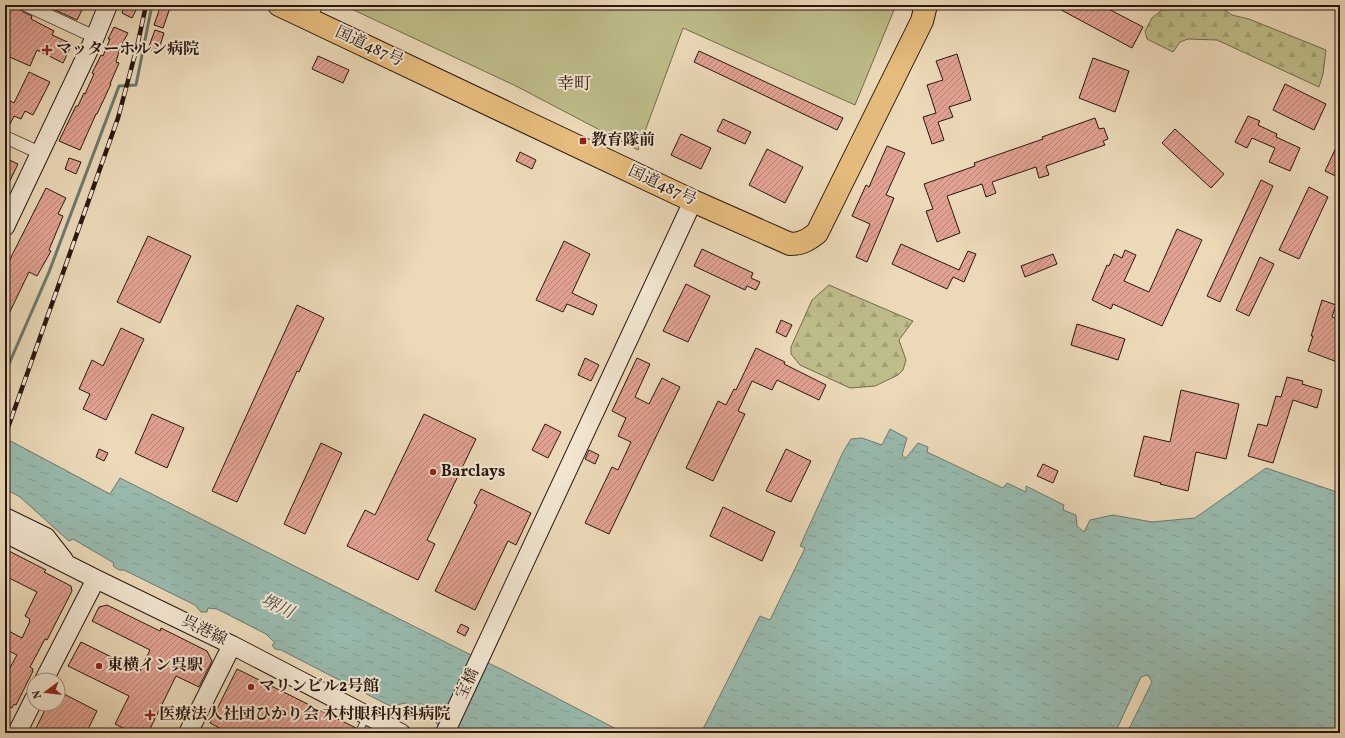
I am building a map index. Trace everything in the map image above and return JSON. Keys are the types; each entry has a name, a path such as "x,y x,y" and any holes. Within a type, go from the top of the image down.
{"highway":[{"name":"国道487号","path":"279,5 313,12 693,201 790,244 799,244 807,241 817,233 922,21 926,5"}],"street":[{"path":"26,5 95,37"},
{"path":"5,227 95,37 108,5"},
{"path":"5,137 40,153"},
{"name":"宝橋","path":"445,733 693,201"},
{"path":"5,517 46,537 68,565"},
{"name":"呉港線","path":"5,533 96,579 232,644 364,723 401,733"},
{"path":"48,672 96,579"},
{"path":"188,733 232,644"},
{"path":"17,733 28,712"}],"green space":[{"path":"343,5 896,5 855,105 683,28 638,150 516,86"},
{"path":"1168,5 1217,5 1232,15 1249,19 1326,50 1323,74 1319,87 1217,40 1188,39 1180,42 1173,52 1147,39 1145,31 1152,18"},
{"path":"829,285 913,321 899,340 906,360 903,370 898,375 875,386 850,388 800,365 791,354 791,347 812,300"}],"water":[{"path":"890,429 907,438 902,455 906,458 918,443 928,447 927,452 1003,488 1007,483 1026,492 1026,486 1064,505 1063,510 1076,515 1077,526 1084,532 1090,520 1113,515 1152,522 1195,518 1266,468 1337,492 1340,479 1340,733 1127,733 1152,682 1147,675 1141,677 1115,733 701,733 760,616 770,620 805,548 800,546 843,452 851,439 862,438 882,445"},
{"name":"堺川","path":"5,438 110,494 120,478 505,671 624,733 443,733 432,716 405,703 392,706 386,704 281,650 275,649 272,645 275,643 266,634 217,609 208,608 207,612 201,612 195,605 124,570 119,570 113,566 114,563 73,539 69,541 20,497 11,492 5,491"}],"building":[{"path":"5,5 19,5 23,12 32,16 31,19 54,31 52,35 72,44 63,63 37,50 30,66 5,55"},
{"path":"44,5 80,5 78,9 82,10 77,20"},
{"path":"125,5 137,5 132,18 122,13"},
{"path":"161,5 171,5 163,28 154,25"},
{"path":"1052,5 1101,5 1143,27 1132,48"},
{"path":"114,27 128,33 120,48 116,62 119,63 111,84 80,150 59,141 76,106 78,106 84,93 85,94 94,74 92,73 101,55 103,56 110,39 108,39"},
{"path":"155,30 164,33 158,52 148,49"},
{"path":"699,51 843,118 837,130 694,62"},
{"path":"957,54 971,100 949,107 953,117 938,122 944,140 932,144 923,117 936,113 927,85 943,80 936,61"},
{"path":"318,56 349,70 343,83 312,69"},
{"path":"1093,58 1129,71 1115,112 1079,98"},
{"path":"29,72 50,82 33,115 25,111 21,119 14,116 7,130 5,130 5,98 14,103"},
{"path":"1285,84 1326,104 1314,130 1273,110"},
{"path":"1248,116 1260,121 1258,125 1277,134 1276,137 1300,148 1290,171 1269,162 1275,148 1252,138 1247,148 1235,142"},
{"path":"1095,118 1099,129 1104,128 1108,139 1103,141 1105,145 1046,166 1049,175 1039,178 1036,167 992,182 996,193 986,197 982,184 947,196 960,233 937,242 926,211 933,209 924,184 975,166 974,163 1043,139 1042,137"},
{"path":"723,119 751,132 745,144 717,131"},
{"path":"1175,129 1224,174 1211,188 1162,143"},
{"path":"681,134 711,148 701,169 671,155"},
{"path":"1340,139 1340,178 1325,171"},
{"path":"887,146 905,153 886,195 894,198 867,262 856,257 870,224 852,216 866,185 869,187"},
{"path":"767,149 803,167 785,203 749,185"},
{"path":"520,152 536,160 532,169 516,161"},
{"path":"5,158 18,164 5,191"},
{"path":"69,158 81,162 76,174 65,169"},
{"path":"1261,180 1273,186 1220,302 1207,296"},
{"path":"1309,187 1328,197 1299,259 1279,250"},
{"path":"46,188 66,198 58,214 63,216 49,250 51,251 37,276 29,272 5,322 5,269"},
{"path":"1177,229 1202,240 1162,326 1113,304 1111,309 1092,300 1107,265 1109,266 1114,254 1122,258 1125,250 1136,255 1124,281 1149,292"},
{"path":"148,236 191,256 160,323 117,302"},
{"path":"564,241 590,254 572,293 597,305 593,315 567,304 563,312 536,300"},
{"path":"901,244 959,270 968,251 976,254 964,282 953,277 947,289 892,264"},
{"path":"702,249 753,273 751,278 760,282 756,290 747,286 745,290 694,266"},
{"path":"1053,254 1057,264 1025,277 1021,266"},
{"path":"1260,257 1274,264 1249,316 1236,310"},
{"path":"686,284 710,296 688,342 663,331"},
{"path":"1322,300 1336,305 1332,317 1340,320 1340,363 1308,351"},
{"path":"297,305 324,318 299,372 297,371 237,502 212,491"},
{"path":"781,320 792,325 786,337 776,332"},
{"path":"1077,324 1125,339 1118,360 1071,345"},
{"path":"121,328 144,339 106,420 83,409 90,394 79,389 92,360 103,366"},
{"path":"756,348 826,385 819,400 777,380 772,390 752,381 738,411 745,414 713,481 686,468 718,401 726,405 734,389 736,390"},
{"path":"585,358 599,365 591,381 578,375"},
{"path":"637,358 650,364 635,397 649,404 662,378 680,387 609,534 585,523 612,467 618,470 631,442 618,436 626,418 612,411"},
{"path":"1287,377 1303,381 1302,384 1322,390 1317,408 1293,400 1273,463 1248,456 1258,424 1267,426 1276,396 1281,397"},
{"path":"1181,390 1239,404 1226,459 1196,452 1188,491 1134,476 1144,436 1170,442"},
{"path":"152,414 184,428 167,468 135,453"},
{"path":"424,414 476,439 427,540 435,544 418,580 347,546 365,510 375,515"},
{"path":"545,424 561,432 548,458 532,450"},
{"path":"321,443 342,453 305,534 284,524"},
{"path":"99,449 108,453 104,461 96,457"},
{"path":"786,449 811,461 791,502 766,491"},
{"path":"589,450 599,455 595,464 585,459"},
{"path":"1043,464 1058,471 1053,483 1037,476"},
{"path":"481,489 531,513 516,545 508,541 475,610 435,591 477,505 474,503"},
{"path":"723,507 775,532 762,561 710,536"},
{"path":"5,549 46,570 44,572 71,586 72,591 47,640 45,639 30,667 33,669 32,672 26,672 26,685 16,705 14,704 12,708 5,704 5,692 8,685 5,683 5,669 8,671 17,655 5,649 5,629 22,638 30,621 30,619 25,616 37,592 5,576"},
{"path":"107,605 160,631 161,628 207,651 212,661 199,687 176,676 148,733 133,733 115,724 129,696 68,666 81,642 140,671 150,650 92,621 99,607"},
{"path":"461,624 469,628 465,636 457,632"},
{"name":"マリンビル2号館","path":"237,669 356,728 357,733 229,733 210,723"},
{"path":"66,695 97,711 86,733 46,733 36,728 44,712 66,712"}],"waterway":[{"path":"5,373 49,272 119,86 136,85 152,5"}],"railway":[{"path":"5,436 118,118 137,47 146,5"}],"place":[{"name":"マッターホルン病院","path":"47,50"},
{"name":"教育隊前","path":"583,141"},
{"name":"Barclays","path":"433,472"},
{"name":"東横イン呉駅","path":"99,666"},
{"name":"マリンビル2号館","path":"251,687"},
{"name":"医療法人社団ひかり会 木村眼科内科病院","path":"150,715"}],"district":[{"name":"幸町","path":"574,84"}]}
